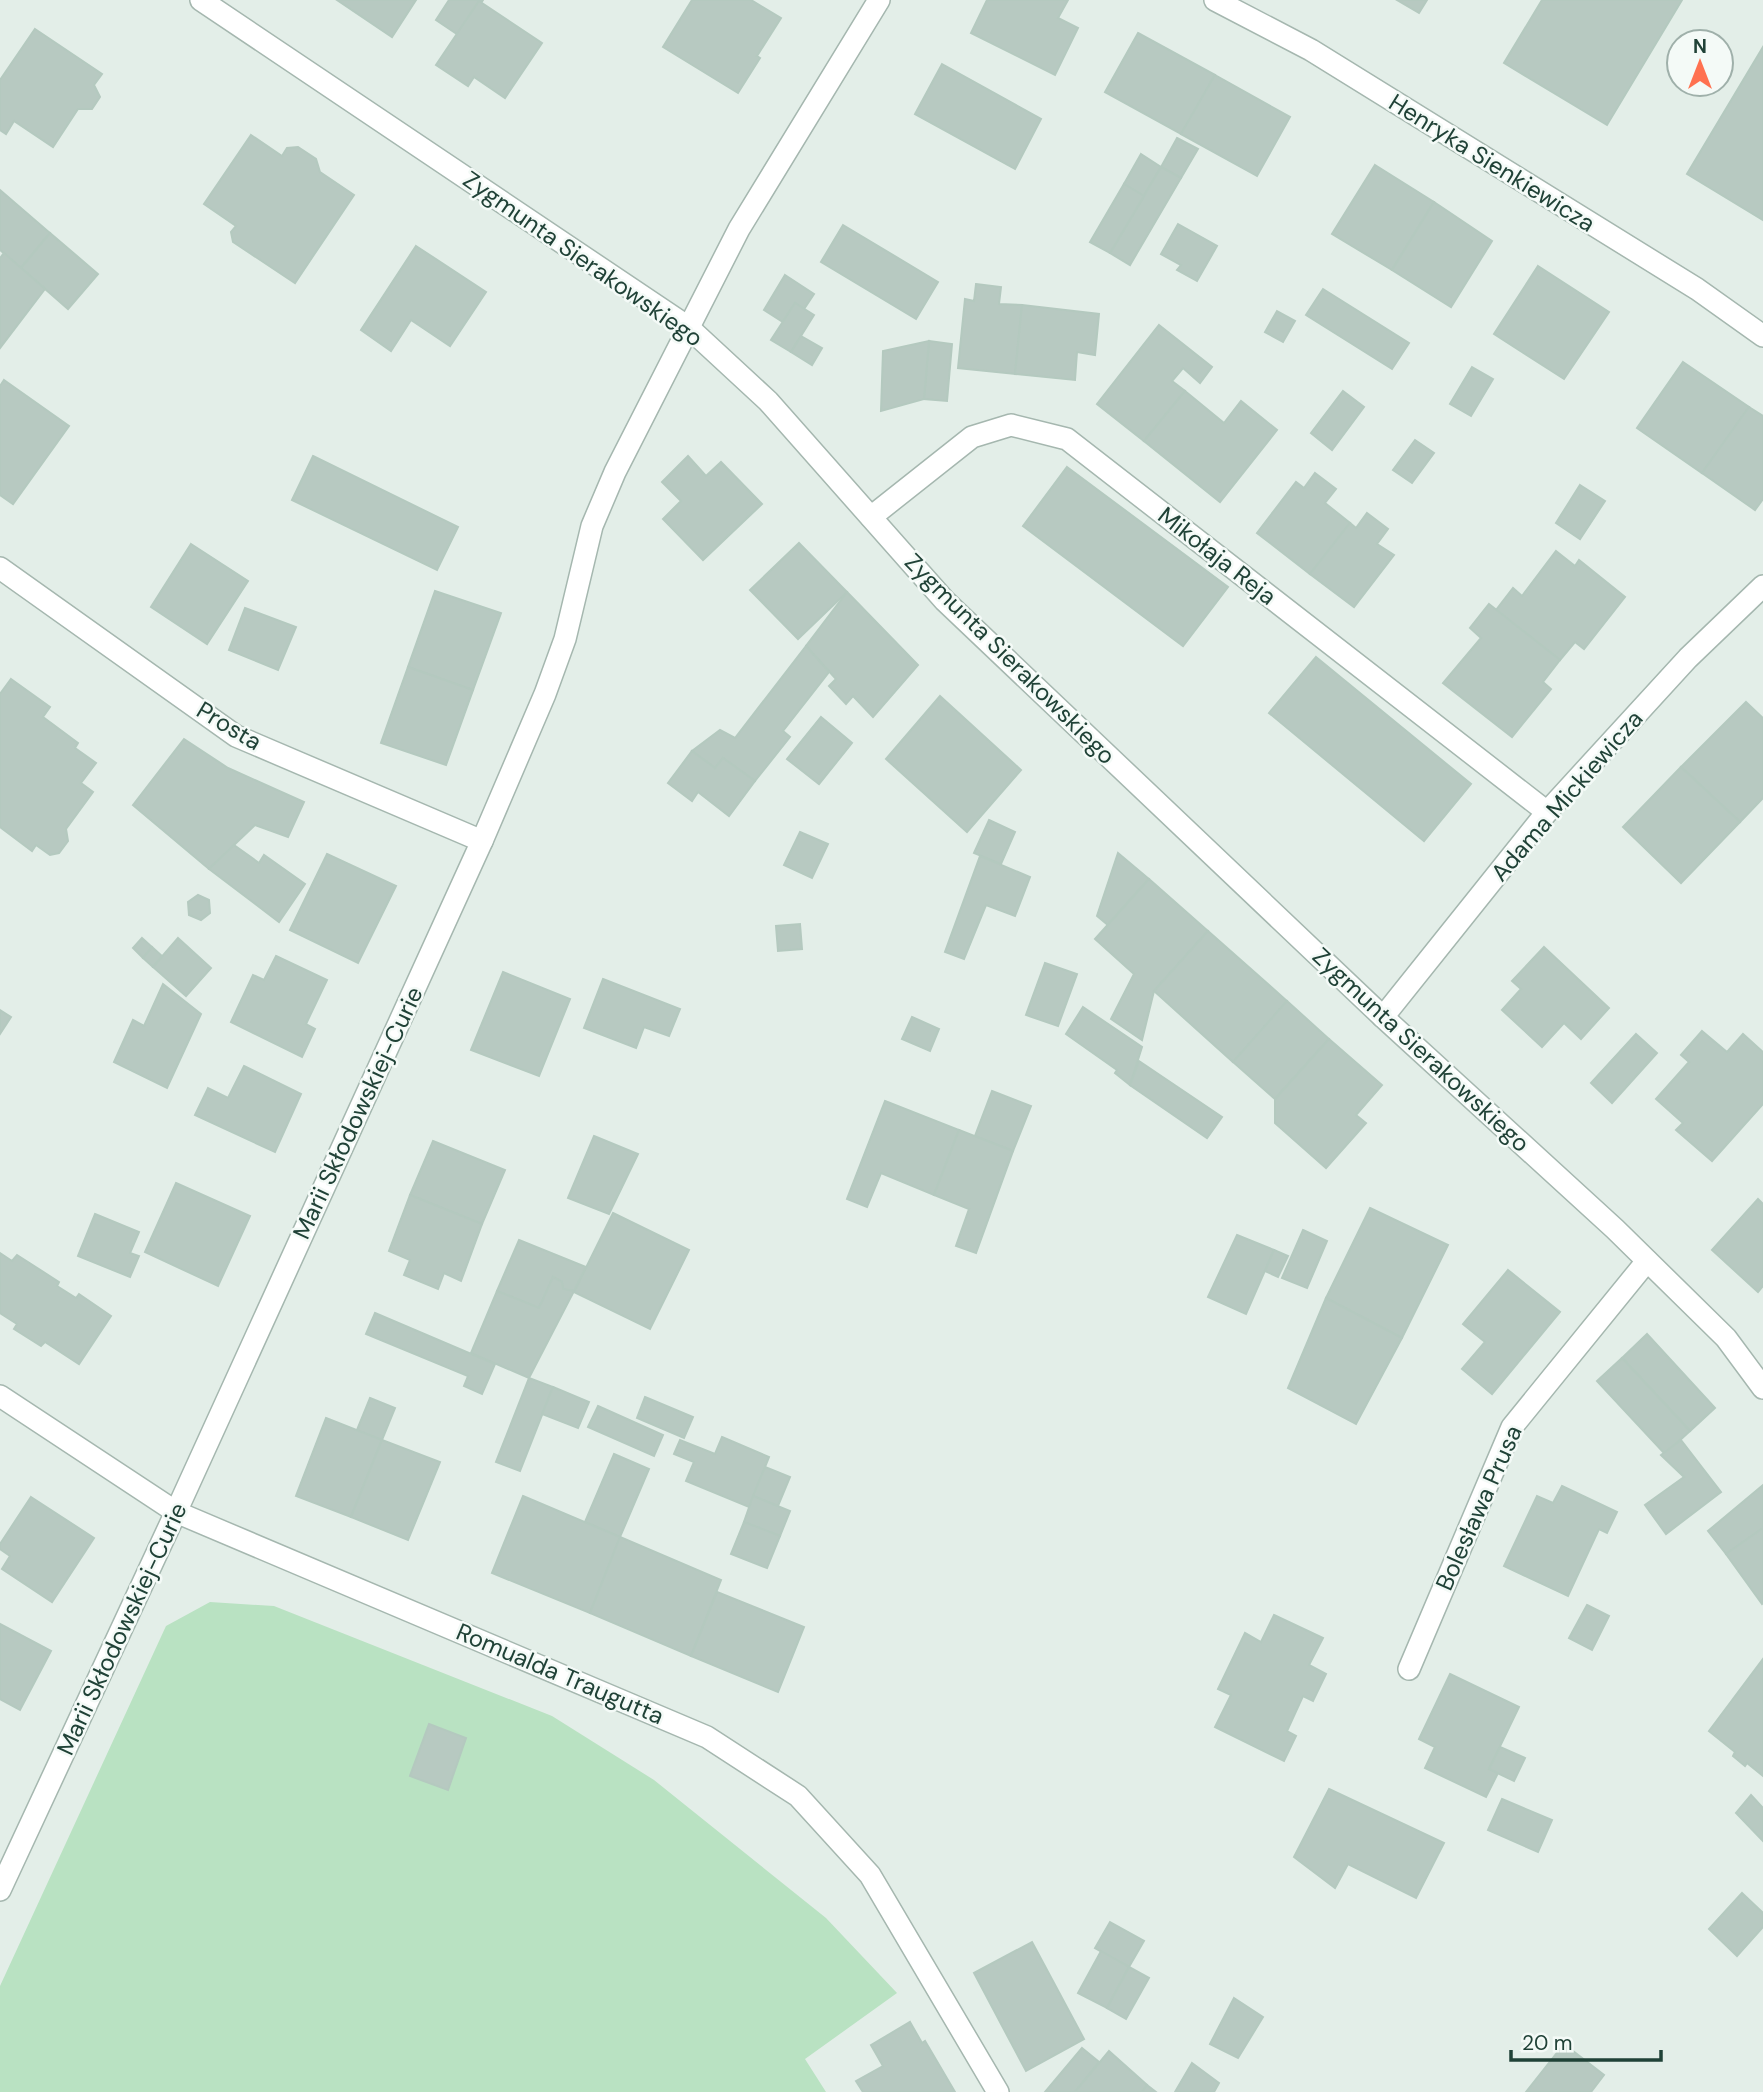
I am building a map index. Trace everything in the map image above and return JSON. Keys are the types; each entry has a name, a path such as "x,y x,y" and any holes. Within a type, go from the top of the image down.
{"street":[{"name":"Zygmunta Sierakowskiego","path":"201,0 688,327 768,401 945,601 1383,1017 1647,1261 1726,1338 1763,1388"},
{"name":"Marii Skłodowskiej-Curie","path":"0,1890 482,841 545,694 565,639 592,526 615,471 739,229 879,0"},
{"name":"Henryka Sienkiewicza","path":"1215,0 1311,50 1697,289 1763,336"},
{"name":"Mikołaja Reja","path":"871,517 972,437 1012,425 1067,439 1547,812"},
{"name":"Prosta","path":"0,568 236,736 482,841"},
{"name":"Adama Mickiewicza","path":"1383,1017 1547,812 1688,658 1763,586"},
{"name":"Bolesława Prusa","path":"1409,1668 1512,1427 1647,1261"},
{"name":"Romualda Traugutta","path":"0,1396 176,1511 707,1737 798,1796 870,1875 999,2092"}],"green space":[{"path":"210,1602 274,1606 552,1716 654,1780 826,1918 897,1993 805,2059 826,2092 0,2092 0,1986 166,1626"}],"building":[{"path":"337,0 416,0 392,37"},
{"path":"449,0 483,0 481,3 479,1 457,34 436,20"},
{"path":"692,0 751,0 781,18 738,93 663,47"},
{"path":"987,0 1068,0 1058,18 1078,28 1055,75 971,33"},
{"path":"1397,0 1427,0 1419,13"},
{"path":"1542,0 1682,0 1607,125 1504,63"},
{"path":"479,1 542,43 505,98 474,77 468,86 436,65"},
{"path":"35,29 102,74 94,85 100,97 92,109 78,109 53,147 14,121 6,134 0,130 0,80"},
{"path":"1138,33 1215,75 1181,134 1105,92"},
{"path":"1763,47 1763,220 1687,174 1732,98 1735,98"},
{"path":"942,64 1041,119 1015,169 915,114"},
{"path":"1215,75 1290,117 1257,176 1181,134"},
{"path":"251,135 282,156 287,148 298,147 316,159 320,172 354,195 295,283 233,242 231,232 236,226 204,204"},
{"path":"1177,138 1198,149 1181,178 1161,167"},
{"path":"1141,154 1161,167 1144,196 1124,184"},
{"path":"1375,165 1434,202 1392,270 1332,234"},
{"path":"1161,167 1181,178 1130,265 1110,253"},
{"path":"1124,184 1144,196 1110,253 1090,242"},
{"path":"0,190 50,233 21,268 0,250"},
{"path":"1434,202 1492,241 1451,307 1392,270"},
{"path":"1178,224 1217,246 1197,281 1177,270 1181,265 1161,254"},
{"path":"843,225 938,282 916,319 821,262"},
{"path":"50,233 98,274 68,309 21,268"},
{"path":"416,246 486,292 450,346 411,320 391,351 361,330"},
{"path":"4,253 45,289 0,348 0,258"},
{"path":"1538,266 1609,312 1564,379 1494,334"},
{"path":"785,275 814,294 804,309 795,303 783,322 764,310"},
{"path":"976,284 1001,287 999,304 1022,305 1015,374 958,368 965,299 974,301"},
{"path":"1323,289 1409,343 1392,369 1306,315"},
{"path":"795,303 814,315 791,352 771,340"},
{"path":"1022,305 1099,314 1095,355 1077,352 1075,380 1015,374"},
{"path":"1277,311 1295,321 1283,342 1265,332"},
{"path":"1159,325 1212,367 1200,383 1183,368 1172,381 1185,391 1144,441 1097,404"},
{"path":"801,336 822,348 812,365 791,352"},
{"path":"929,341 952,344 947,401 924,399"},
{"path":"929,341 924,399 881,411 883,351"},
{"path":"1683,362 1749,407 1702,473 1637,428"},
{"path":"1472,367 1493,379 1471,416 1450,404"},
{"path":"4,380 69,426 13,504 0,495 0,386"},
{"path":"1185,391 1224,423 1241,401 1277,430 1220,502 1144,441"},
{"path":"1343,391 1364,407 1332,450 1311,433"},
{"path":"1749,407 1763,416 1763,499 1755,510 1702,473"},
{"path":"1415,440 1434,453 1412,483 1393,470"},
{"path":"313,456 458,527 437,570 292,500"},
{"path":"688,456 706,476 721,462 762,504 703,560 663,519 681,501 662,482"},
{"path":"1067,467 1228,587 1183,646 1023,526"},
{"path":"1315,473 1336,489 1325,503 1350,523 1310,574 1257,533 1296,482 1304,488"},
{"path":"1580,485 1605,501 1580,539 1556,523"},
{"path":"1367,513 1388,529 1377,544 1394,555 1354,607 1310,574 1350,523 1356,528"},
{"path":"799,543 847,592 798,639 750,590"},
{"path":"191,544 248,581 207,644 151,607"},
{"path":"1556,551 1575,566 1579,560 1625,597 1584,649 1575,642 1560,660 1496,610 1513,588 1522,596"},
{"path":"435,591 501,613 473,690 408,667"},
{"path":"847,592 918,665 873,717 853,696 846,704 829,686 836,679 806,646"},
{"path":"1489,604 1560,660 1543,682 1551,689 1512,737 1443,683 1481,638 1470,628"},
{"path":"245,608 296,627 278,670 229,650"},
{"path":"806,646 829,672 783,731 790,737 755,781 723,758 715,768 692,751 720,730 735,738"},
{"path":"1316,657 1471,784 1424,841 1269,713"},
{"path":"408,667 473,690 446,765 381,743"},
{"path":"11,679 50,707 43,717 78,743 75,748 96,763 81,783 93,792 66,829 68,841 59,853 50,855 36,845 32,851 0,827 0,694"},
{"path":"940,696 1021,770 967,832 886,759"},
{"path":"1746,702 1763,718 1763,798 1740,822 1681,767"},
{"path":"821,717 852,743 819,784 787,759"},
{"path":"184,739 228,768 304,802 288,837 255,825 209,869 133,805"},
{"path":"692,751 715,768 723,758 755,781 729,816 698,792 692,801 668,783"},
{"path":"1681,767 1740,822 1681,883 1623,827"},
{"path":"989,820 1015,832 1001,864 974,853"},
{"path":"800,832 828,844 812,878 784,865"},
{"path":"234,845 259,863 264,855 305,884 279,922 209,869"},
{"path":"1118,853 1149,879 1108,925 1097,916"},
{"path":"327,854 396,886 358,963 290,930"},
{"path":"980,856 1030,877 1015,916 986,905 964,959 945,952"},
{"path":"1149,879 1208,931 1154,991 1142,1040 1111,1019 1134,974 1095,939"},
{"path":"198,895 209,900 210,913 201,920 189,915 188,902"},
{"path":"800,924 802,949 778,951 776,926"},
{"path":"1208,931 1287,1001 1233,1062 1154,991"},
{"path":"142,938 152,947 143,958 133,948"},
{"path":"178,938 211,968 186,996 153,967"},
{"path":"152,947 162,956 153,967 143,958"},
{"path":"1544,947 1609,1008 1581,1039 1564,1023 1542,1047 1502,1010 1521,989 1512,981"},
{"path":"276,956 327,980 306,1024 315,1029 302,1057 231,1022 253,975 264,980"},
{"path":"1045,963 1077,974 1058,1026 1026,1015"},
{"path":"503,972 570,999 539,1076 471,1050"},
{"path":"603,979 680,1009 669,1036 644,1027 636,1048 584,1028"},
{"path":"163,984 201,1014 167,1088 114,1062 133,1020 144,1026"},
{"path":"1287,1001 1329,1039 1275,1099 1233,1062"},
{"path":"1083,1007 1142,1047 1130,1085 1115,1073 1117,1070 1066,1034"},
{"path":"0,1010 11,1017 0,1034"},
{"path":"912,1017 939,1029 930,1051 902,1039"},
{"path":"1702,1031 1727,1052 1743,1034 1763,1052 1763,1104 1712,1161 1676,1130 1683,1123 1656,1099 1689,1062 1681,1055"},
{"path":"1636,1034 1657,1053 1612,1103 1591,1083"},
{"path":"1329,1039 1382,1085 1356,1115 1366,1123 1326,1168 1275,1123 1275,1099"},
{"path":"1139,1061 1222,1117 1207,1138 1130,1085"},
{"path":"244,1066 301,1094 275,1152 195,1115 208,1088 228,1098"},
{"path":"992,1091 1031,1106 1013,1151 975,1136"},
{"path":"885,1101 959,1130 934,1195 881,1173 867,1207 847,1199"},
{"path":"959,1130 1013,1151 976,1253 956,1246 969,1209 934,1195"},
{"path":"594,1136 638,1154 609,1214 568,1198"},
{"path":"433,1141 505,1170 482,1224 410,1195"},
{"path":"176,1183 250,1216 218,1286 145,1252"},
{"path":"410,1195 482,1224 461,1281 444,1273 438,1289 404,1275 410,1260 389,1251"},
{"path":"1758,1199 1763,1204 1763,1286 1758,1292 1712,1250"},
{"path":"1370,1208 1448,1245 1402,1338 1326,1298"},
{"path":"613,1213 689,1250 650,1329 574,1292"},
{"path":"95,1214 139,1232 130,1253 139,1256 130,1277 78,1256"},
{"path":"1303,1230 1327,1241 1307,1288 1282,1278"},
{"path":"1237,1235 1274,1250 1246,1314 1208,1297"},
{"path":"519,1240 586,1267 574,1291 563,1289 562,1282 553,1277 539,1308 497,1291"},
{"path":"1274,1250 1288,1256 1278,1277 1265,1271"},
{"path":"0,1253 12,1261 17,1255 59,1282 57,1286 76,1298 79,1294 111,1316 79,1364 45,1342 41,1346 14,1329 17,1324 0,1313"},
{"path":"1508,1270 1560,1312 1492,1394 1462,1369 1485,1342 1463,1324"},
{"path":"553,1277 562,1282 563,1289 574,1291 529,1378 471,1353 497,1291 539,1308"},
{"path":"1326,1298 1402,1338 1356,1424 1288,1388"},
{"path":"375,1313 495,1364 482,1394 464,1386 468,1376 366,1334"},
{"path":"1647,1334 1715,1408 1690,1431 1622,1358"},
{"path":"1622,1358 1690,1431 1665,1454 1597,1381"},
{"path":"529,1378 553,1387 520,1471 496,1462"},
{"path":"553,1387 589,1402 578,1428 542,1414"},
{"path":"645,1397 693,1417 684,1438 637,1418"},
{"path":"370,1398 395,1408 382,1440 357,1430"},
{"path":"598,1406 663,1435 654,1456 588,1427"},
{"path":"326,1418 382,1440 351,1517 296,1496"},
{"path":"722,1437 769,1457 749,1507 686,1481 694,1462 674,1454 680,1440 715,1454"},
{"path":"382,1440 440,1462 408,1540 351,1517"},
{"path":"1681,1440 1721,1492 1666,1534 1645,1505 1684,1477 1661,1455"},
{"path":"614,1454 649,1469 620,1537 585,1522"},
{"path":"765,1467 790,1477 778,1506 753,1496"},
{"path":"1763,1485 1763,1528 1726,1554 1708,1531"},
{"path":"1562,1486 1617,1512 1607,1533 1599,1529 1568,1596 1504,1566 1537,1496 1553,1503"},
{"path":"523,1496 620,1537 590,1613 492,1573"},
{"path":"753,1496 790,1511 780,1536 744,1522"},
{"path":"31,1497 94,1538 52,1602 2,1569 10,1556 0,1549 0,1544"},
{"path":"744,1522 780,1536 767,1568 731,1554"},
{"path":"1763,1528 1763,1603 1762,1604 1726,1554"},
{"path":"620,1537 721,1580 691,1656 590,1613"},
{"path":"717,1592 804,1627 778,1692 691,1656"},
{"path":"1587,1605 1609,1616 1592,1650 1569,1638"},
{"path":"1274,1615 1323,1638 1309,1665 1326,1674 1313,1701 1303,1696 1287,1731 1296,1736 1284,1761 1215,1727 1231,1695 1218,1689 1245,1633 1261,1642"},
{"path":"0,1624 51,1651 20,1710 0,1699"},
{"path":"1763,1659 1763,1776 1733,1756 1735,1752 1709,1731"},
{"path":"1450,1674 1519,1707 1489,1769 1498,1773 1486,1797 1425,1768 1435,1747 1419,1739"},
{"path":"429,1724 466,1738 448,1790 410,1776"},
{"path":"1500,1747 1525,1758 1514,1781 1489,1769"},
{"path":"1329,1789 1444,1843 1416,1898 1348,1864 1335,1888 1294,1857"},
{"path":"1751,1795 1763,1808 1763,1841 1736,1813"},
{"path":"1502,1799 1552,1820 1538,1852 1488,1830"},
{"path":"1742,1893 1763,1913 1763,1927 1737,1956 1709,1929"},
{"path":"1110,1922 1144,1941 1129,1967 1095,1948"},
{"path":"1032,1942 1084,2039 1026,2071 974,1973"},
{"path":"1101,1951 1129,1967 1107,2008 1078,1993"},
{"path":"1129,1967 1149,1978 1126,2019 1107,2008"},
{"path":"1234,1998 1263,2017 1238,2058 1210,2044"},
{"path":"910,2022 922,2043 925,2041 955,2092 863,2092 856,2081 883,2066 871,2045"},
{"path":"1564,2044 1604,2075 1591,2092 1526,2092"},
{"path":"1082,2048 1099,2062 1075,2092 1045,2092"},
{"path":"1109,2051 1147,2085 1142,2092 1075,2092"},
{"path":"1192,2063 1219,2083 1214,2092 1175,2092"},
{"path":"1147,2085 1156,2092 1142,2092"}]}
